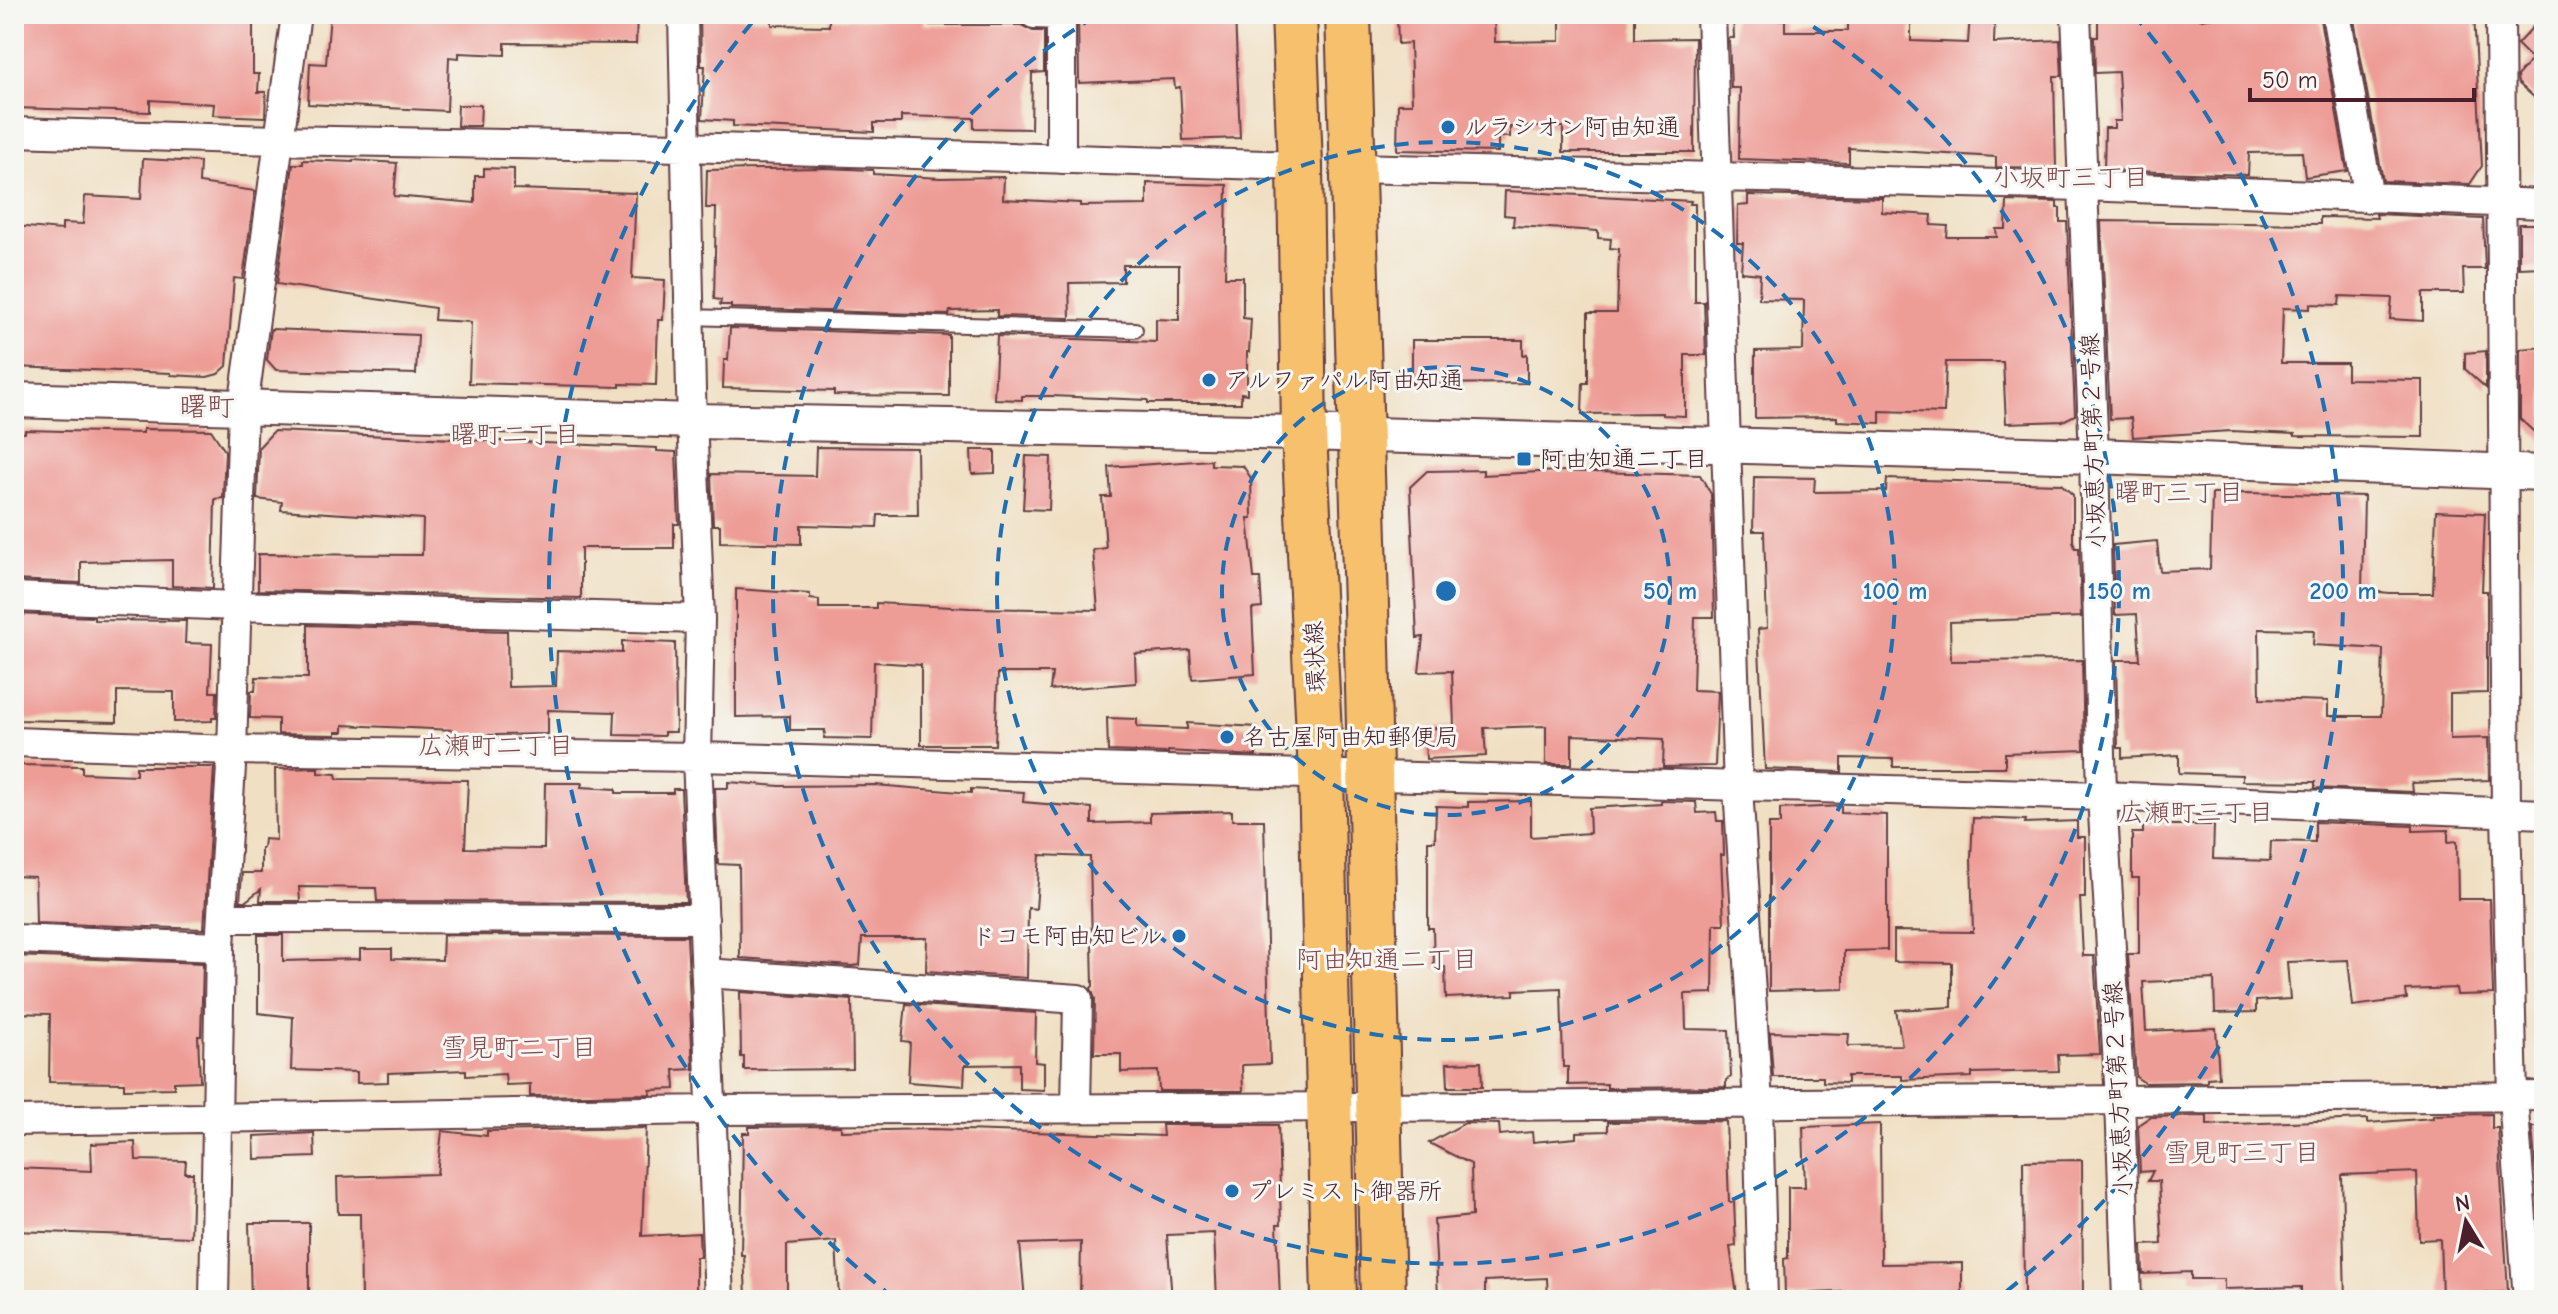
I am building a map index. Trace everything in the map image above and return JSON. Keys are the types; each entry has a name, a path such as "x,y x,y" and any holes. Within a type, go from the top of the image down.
{"main road":[{"name":"環状線","path":"1294,14 1304,433 1321,774 1334,1300"},
{"path":"1348,14 1383,1300"}],"street":[{"path":"214,1300 220,947 232,750 243,408 296,14"},
{"path":"683,14 689,317 700,619 697,757 719,1300"},
{"path":"1034,14 1061,14 1061,159"},
{"path":"1711,14 1738,788 1758,1103 1763,1300"},
{"name":"小坂恵方町第２号線","path":"2076,14 2094,456 2102,796 2120,1100 2127,1300"},
{"path":"2336,14 2369,198"},
{"path":"2500,14 2506,813 2513,1097 2528,1300"},
{"path":"14,132 685,147 1300,166"},
{"path":"1353,168 2083,186 2544,204"},
{"path":"14,400 693,421 1304,433 2094,456 2544,473"},
{"path":"14,597 700,619"},
{"path":"14,742 232,750 697,757 2102,796 2544,814"},
{"path":"222,918 704,919"},
{"path":"14,939 220,947"},
{"path":"706,973 1078,999 1076,1108"},
{"path":"14,1121 713,1110 1328,1108 2544,1096"}],"lane":[{"path":"689,317 1135,330"}],"building":[{"path":"14,14 253,14 253,74 259,74 258,92 266,92 265,117 213,115 214,104 150,100 150,112 14,108"},
{"path":"330,14 637,14 636,44 505,43 505,55 459,53 459,58 449,57 447,111 308,104 310,63 326,64"},
{"path":"1078,14 1235,14 1240,138 1183,140 1180,87 1175,88 1174,79 1079,83"},
{"path":"1397,14 1494,14 1495,42 1560,41 1560,14 1635,14 1635,39 1695,38 1694,152 1563,152 1563,127 1510,127 1510,137 1498,137 1498,152 1397,150 1398,104 1412,104 1410,43 1398,44"},
{"path":"1733,14 1774,14 1774,20 1785,19 1785,31 1848,31 1848,14 1911,14 1911,41 1968,43 1970,14 1995,14 1994,43 2060,40 2062,76 2054,76 2056,168 1996,167 1996,157 1849,148 1849,163 1739,159 1740,88 1731,88 1729,38 1734,38"},
{"path":"2098,14 2200,14 2200,19 2237,14 2319,14 2347,171 2305,177 2302,152 2249,153 2248,175 2104,170 2105,128 2114,128 2114,121 2121,121 2118,72 2095,73 2094,37 2098,37"},
{"path":"2353,14 2474,14 2482,166 2470,184 2383,181"},
{"path":"700,15 772,19 772,25 829,26 829,19 923,19 923,25 1021,25 1033,31 1044,31 1044,72 1032,73 1031,129 974,128 974,118 901,116 901,123 874,123 874,132 733,126 733,121 702,119 705,66 701,66"},
{"path":"2544,15 2544,106 2518,83 2517,76 2532,59 2517,44"},
{"path":"458,105 481,105 480,126 457,126"},
{"path":"143,159 200,162 199,183 255,191 243,279 234,278 227,366 218,374 207,377 14,367 14,226 62,230 62,223 83,224 85,196 141,199"},
{"path":"303,160 397,163 394,196 475,203 475,176 484,176 484,168 514,169 514,189 636,193 632,278 665,280 663,320 658,320 656,385 469,383 471,322 434,320 435,308 277,284 293,164 303,164"},
{"path":"824,168 940,178 1004,177 1003,199 1080,203 1080,206 1147,205 1147,183 1227,185 1225,277 1243,277 1243,318 1251,319 1247,394 1241,393 1241,403 1148,403 1148,400 1051,396 1022,396 1022,400 994,399 997,336 1156,342 1156,319 1179,320 1179,265 1123,265 1123,282 1069,283 1070,318 997,316 997,310 950,311 949,315 731,308 731,305 720,305 721,300 714,299 716,208 706,208 707,170"},
{"path":"1505,191 1691,201 1690,204 1695,204 1695,302 1704,302 1706,355 1685,355 1685,416 1662,413 1582,414 1583,383 1588,383 1588,313 1617,313 1619,249 1610,248 1611,239 1598,238 1598,231 1513,226 1514,216 1504,215"},
{"path":"1748,195 1882,198 1882,212 1932,215 1931,225 1948,226 1947,237 1997,237 1996,229 2006,229 2007,201 2057,202 2060,222 2067,222 2075,415 2063,421 2006,423 2003,362 1946,362 1944,413 1880,411 1880,423 1837,421 1837,417 1755,418 1755,351 1803,350 1804,300 1759,299 1760,274 1741,272 1743,243 1737,243 1738,206 1748,205"},
{"path":"2376,214 2483,219 2485,269 2463,269 2464,293 2423,293 2423,321 2390,319 2392,298 2340,296 2339,305 2310,304 2310,309 2283,308 2281,363 2347,363 2347,379 2423,380 2423,437 2295,436 2231,431 2133,437 2131,418 2110,419 2101,221 2320,224 2320,217 2377,218"},
{"path":"2519,224 2544,224 2544,267 2519,268"},
{"path":"730,328 949,335 949,396 834,395 834,391 723,388"},
{"path":"271,329 418,335 416,374 276,370 267,360"},
{"path":"1412,340 1523,340 1523,355 1527,354 1527,383 1412,384"},
{"path":"2544,347 2544,441 2520,419 2520,349"},
{"path":"2486,351 2486,388 2465,369 2465,353"},
{"path":"143,429 211,430 225,451 223,498 215,499 213,588 172,586 172,560 81,562 81,583 14,580 14,432 143,433"},
{"path":"274,431 657,448 657,451 676,452 679,524 674,524 674,548 581,548 581,598 258,590 258,554 422,555 423,519 281,510 282,502 257,499 259,447"},
{"path":"816,447 917,448 918,515 878,515 877,527 801,525 801,544 720,542 720,525 713,525 711,474 815,476"},
{"path":"971,450 995,450 995,473 972,474"},
{"path":"1026,456 1051,457 1049,510 1023,509"},
{"path":"1211,460 1211,465 1243,466 1251,478 1252,518 1248,518 1254,578 1260,578 1262,608 1252,609 1255,674 1192,679 1190,650 1135,654 1136,683 1050,690 1052,673 998,673 995,745 921,745 921,665 874,662 872,739 824,738 825,730 790,730 790,716 736,717 736,589 810,594 810,599 819,600 819,608 876,608 876,603 1098,610 1093,550 1106,548 1102,497 1111,497 1109,467"},
{"path":"1483,470 1483,475 1558,471 1700,475 1711,494 1714,617 1695,617 1693,690 1718,691 1715,766 1663,767 1664,739 1572,735 1572,764 1546,764 1546,726 1484,728 1486,756 1426,759 1424,729 1454,727 1452,671 1419,672 1423,637 1417,638 1410,487 1427,471"},
{"path":"1754,477 1815,478 1814,492 1886,491 1887,479 2061,484 2073,495 2073,541 2075,548 2079,548 2081,617 1950,622 1951,661 2082,660 2084,750 2005,753 2005,767 1893,767 1893,759 1842,758 1842,772 1765,769 1758,629 1767,628 1764,531 1753,531"},
{"path":"2212,494 2364,496 2362,590 2389,593 2433,593 2436,511 2485,513 2482,591 2487,591 2487,693 2450,694 2450,739 2488,738 2489,780 2412,783 2413,792 2315,788 2315,782 2242,781 2242,775 2179,773 2179,755 2122,758 2122,748 2118,748 2116,660 2140,660 2137,614 2115,615 2113,545 2157,541 2160,571 2210,569","holes":["2259,629 2314,630 2313,645 2383,649 2381,716 2328,716 2328,701 2260,699"]},
{"path":"14,614 94,617 94,620 186,621 185,643 212,644 210,692 217,692 216,718 212,721 174,722 174,692 117,691 117,722 14,720"},
{"path":"308,625 507,631 508,687 556,686 557,651 622,653 622,641 675,643 676,732 664,732 664,736 614,735 615,712 548,710 548,734 454,736 454,730 343,725 343,732 336,732 336,735 278,734 278,719 250,718 251,691 255,691 256,677 308,678"},
{"path":"1107,718 1137,719 1137,727 1187,729 1187,723 1258,727 1256,756 1108,751"},
{"path":"14,765 82,766 82,773 136,775 136,767 214,767 204,929 36,923 35,877 14,876"},
{"path":"318,768 318,773 336,774 337,779 468,780 465,848 544,849 545,783 582,783 581,787 616,789 616,793 673,793 673,789 681,789 686,902 377,901 376,888 299,887 300,901 260,901 261,889 246,901 240,901 242,873 261,873 264,839 276,840 275,769"},
{"path":"728,782 780,786 875,785 971,793 971,789 1024,792 1023,802 1092,808 1092,824 1150,822 1150,813 1232,811 1232,820 1264,820 1270,1064 1242,1065 1243,1091 1159,1091 1158,1071 1121,1072 1121,1054 1094,1054 1090,857 1040,855 1036,909 1028,908 1027,978 926,971 927,938 862,938 860,965 852,966 740,958 739,865 718,864 715,788 728,788"},
{"path":"1531,801 1531,837 1590,833 1589,808 1661,804 1661,801 1696,802 1697,813 1716,812 1717,821 1723,821 1724,924 1714,924 1713,993 1685,994 1686,1029 1729,1030 1731,1077 1726,1080 1726,1087 1607,1088 1607,1084 1568,1085 1568,1067 1563,1067 1561,988 1514,990 1514,995 1446,998 1445,967 1434,968 1433,928 1428,928 1428,841 1435,841 1436,806 1468,807 1468,802"},
{"path":"1841,806 1841,813 1887,815 1887,950 1844,951 1844,989 1769,991 1769,824 1780,824 1780,809"},
{"path":"1973,818 2026,820 2025,823 2077,821 2077,837 2085,837 2085,898 2080,898 2083,956 2094,956 2100,1054 2058,1055 2059,1071 1972,1073 1972,1077 1902,1080 1902,1076 1847,1076 1847,1083 1823,1082 1823,1077 1773,1077 1770,1032 1849,1034 1848,1046 1902,1045 1896,1010 1952,1007 1952,963 1894,962 1894,931 1973,932"},
{"path":"2315,822 2413,826 2413,831 2448,830 2448,842 2457,841 2458,899 2490,899 2493,994 2457,995 2456,988 2406,990 2407,999 2353,1006 2348,960 2287,962 2290,999 2256,1001 2256,1012 2215,1013 2214,979 2143,982 2146,1031 2216,1028 2219,1077 2207,1078 2207,1082 2145,1083 2136,1077 2128,954 2139,954 2139,878 2132,878 2132,833 2143,833 2143,825 2214,825 2213,859 2270,861 2271,841 2315,842"},
{"path":"258,935 283,935 283,961 360,959 360,949 392,949 392,959 442,960 443,935 687,936 693,1069 674,1070 675,1089 650,1090 651,1094 530,1096 530,1084 506,1085 505,1074 466,1076 466,1070 388,1073 388,1082 357,1083 357,1072 291,1070 293,1017 258,1013"},
{"path":"14,956 203,963 201,1036 198,1036 200,1081 174,1082 174,1088 124,1089 124,1083 49,1082 50,1014 14,1013"},
{"path":"740,992 852,1000 853,1069 744,1070"},
{"path":"906,1004 1036,1013 1035,1062 1044,1063 1044,1090 1019,1089 1019,1064 965,1065 964,1086 908,1082 910,1042 902,1041"},
{"path":"1481,1062 1482,1087 1448,1087 1447,1063"},
{"path":"2492,1114 2492,1128 2498,1128 2508,1292 2442,1295 2440,1239 2419,1240 2417,1172 2342,1175 2345,1300 2301,1300 2301,1287 2224,1289 2224,1279 2191,1279 2191,1272 2143,1274 2142,1245 2162,1244 2159,1181 2148,1181 2153,1171 2140,1172 2138,1125 2150,1117 2207,1116 2207,1125 2368,1119 2368,1123 2433,1118 2433,1115"},
{"path":"1726,1121 1729,1202 1734,1202 1736,1246 1730,1247 1737,1295 1699,1300 1548,1300 1547,1278 1485,1281 1485,1294 1438,1295 1434,1220 1472,1216 1471,1164 1429,1143 1465,1123 1499,1124 1500,1135 1532,1132 1533,1142 1576,1138 1576,1132 1608,1131 1608,1122"},
{"path":"1880,1124 1881,1264 1962,1263 1962,1300 1866,1300 1865,1291 1785,1294 1788,1187 1805,1187 1803,1127"},
{"path":"1162,1125 1278,1125 1280,1300 1217,1300 1214,1233 1167,1235 1172,1300 1080,1300 1081,1242 1020,1244 1025,1300 839,1300 836,1241 787,1245 787,1300 761,1300 760,1295 746,1295 744,1255 741,1255 743,1133 749,1133 749,1127 841,1126 841,1131 932,1129 1163,1136"},
{"path":"2532,1127 2544,1127 2544,1172 2536,1172"},
{"path":"646,1128 642,1236 699,1233 696,1300 361,1300 360,1214 338,1214 337,1177 437,1174 442,1131 487,1136 487,1131"},
{"path":"314,1133 315,1157 255,1159 254,1136"},
{"path":"135,1142 136,1160 186,1161 185,1173 193,1173 191,1237 14,1231 14,1168 92,1171 91,1144"},
{"path":"2082,1160 2083,1300 2024,1300 2023,1161"},
{"path":"249,1223 309,1223 309,1300 251,1300"}],"place":[{"name":"ルラシオン阿由知通","path":"1448,127"},
{"name":"アルファパル阿由知通","path":"1209,380"},
{"name":"阿由知通二丁目","path":"1524,459"},
{"name":"名古屋阿由知郵便局","path":"1227,737"},
{"name":"ドコモ阿由知ビル","path":"1179,936"},
{"name":"プレミスト御器所","path":"1232,1191"}],"district":[{"name":"小坂町三丁目","path":"2071,178"},
{"name":"曙町","path":"207,407"},
{"name":"曙町二丁目","path":"515,435"},
{"name":"曙町三丁目","path":"2179,493"},
{"name":"広瀬町二丁目","path":"496,746"},
{"name":"広瀬町三丁目","path":"2196,813"},
{"name":"阿由知通二丁目","path":"1387,960"},
{"name":"雪見町二丁目","path":"519,1048"},
{"name":"雪見町三丁目","path":"2242,1153"}]}
